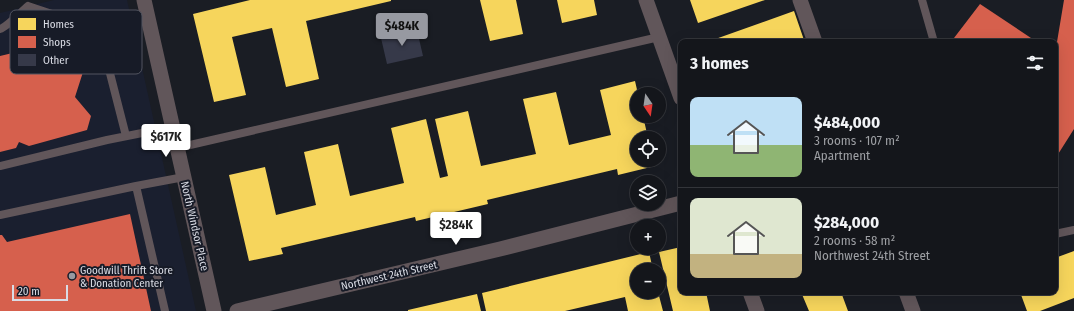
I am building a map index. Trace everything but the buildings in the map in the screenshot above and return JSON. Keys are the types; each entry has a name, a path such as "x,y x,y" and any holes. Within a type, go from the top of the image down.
{"street":[{"name":"North Windsor Place","path":"144,0 214,311"},
{"path":"646,0 678,90"},
{"path":"800,0 814,39"},
{"name":"Northwest 24th Street","path":"237,311 492,251 678,204"},
{"path":"751,295 757,311"},
{"path":"907,295 913,311"}],"lane":[{"path":"922,0 933,39"},
{"path":"27,3 46,10"},
{"path":"0,29 5,27 10,21"},
{"path":"177,148 659,37"},
{"path":"110,74 126,136"},
{"path":"0,166 126,136 172,127"},
{"path":"0,215 184,177"},
{"path":"136,186 165,311"},
{"path":"1058,233 1074,230"}],"shaded area":[{"path":"54,0 127,0 129,10 12,10"},
{"path":"10,11 10,74 142,74 142,68 196,311 0,311 0,13"}],"place":[{"name":"Goodwill Thrift Store & Donation Center","path":"72,276"}]}
